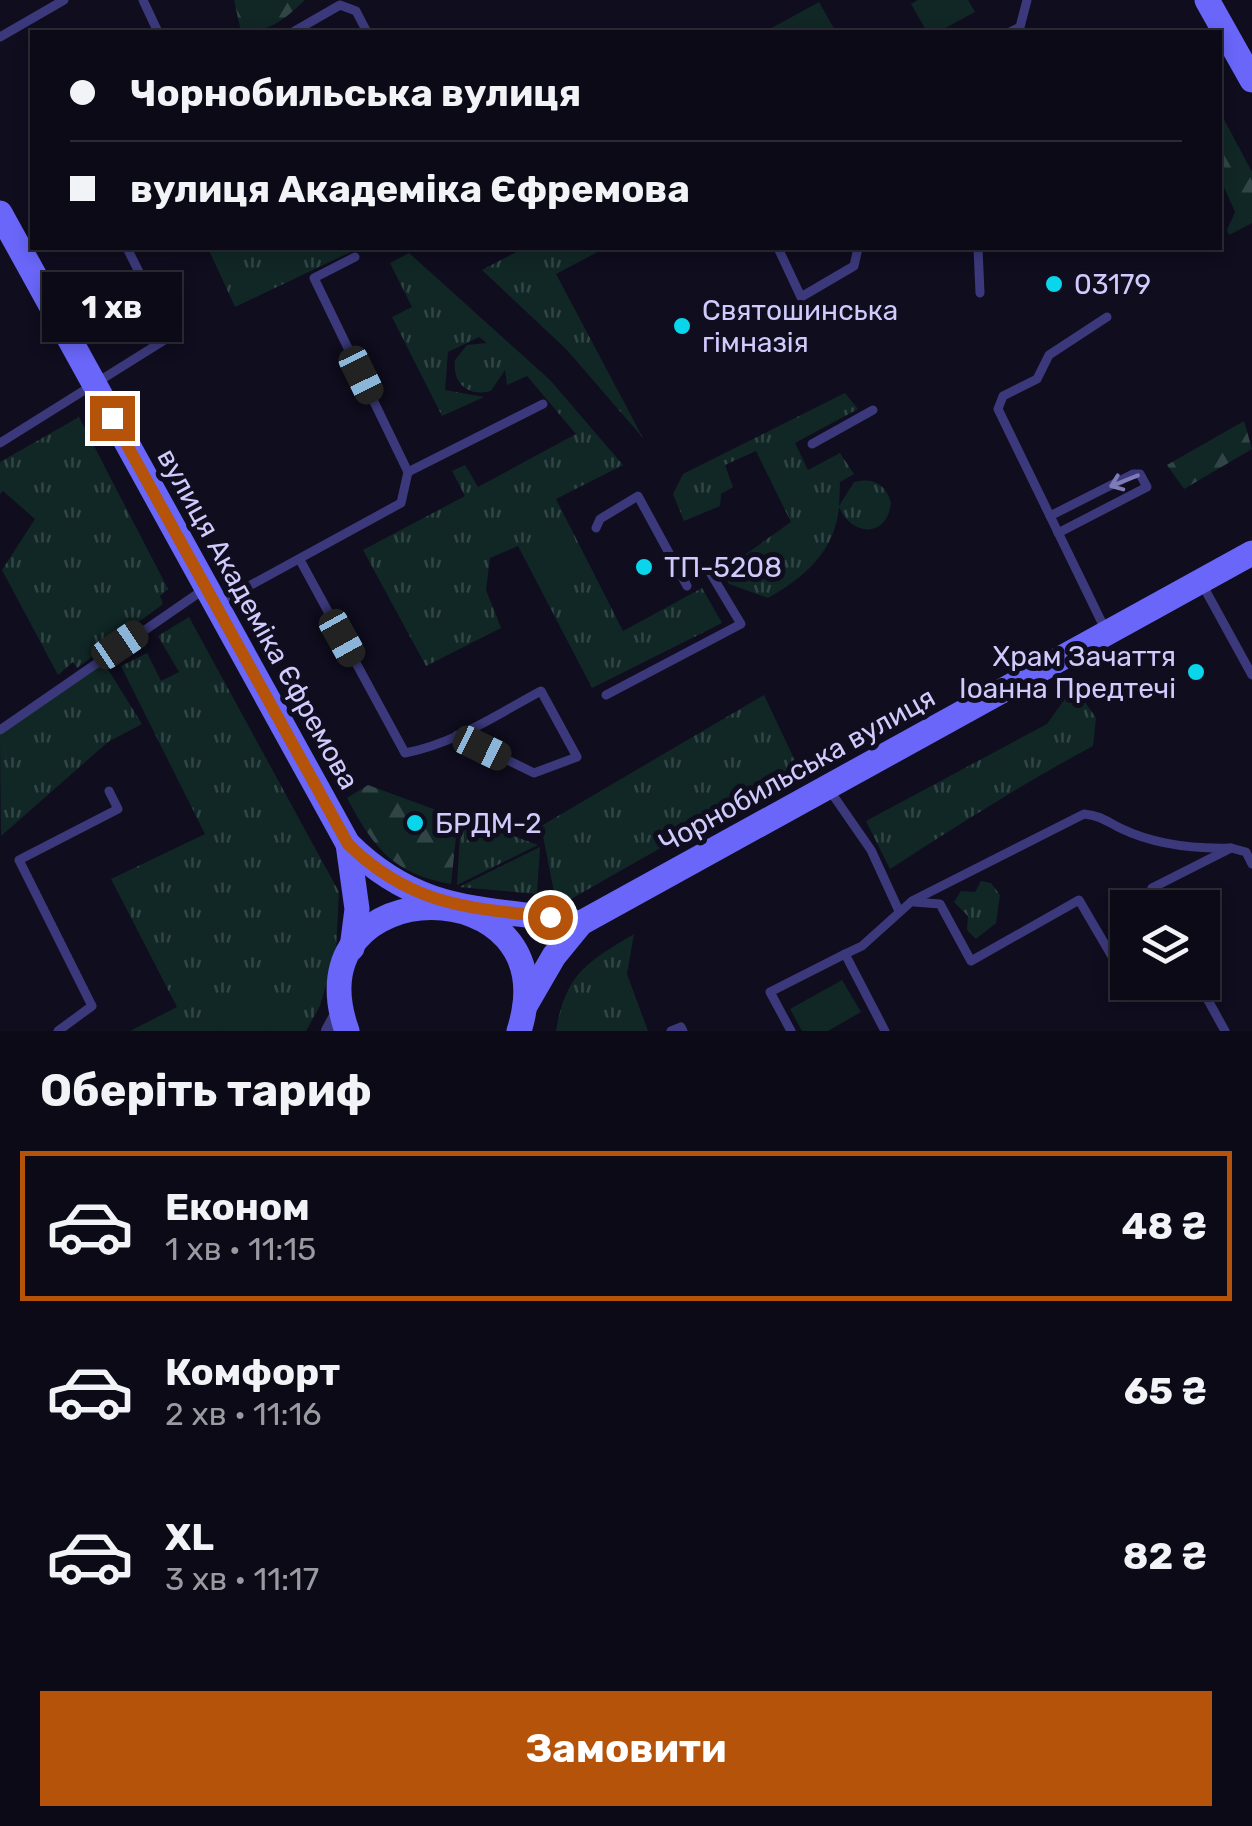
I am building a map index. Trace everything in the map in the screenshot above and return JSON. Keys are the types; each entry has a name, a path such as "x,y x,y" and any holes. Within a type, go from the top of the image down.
{"main road":[{"path":"1208,0 1252,80"},
{"name":"вулиця Академіка Єфремова","path":"0,212 348,844 378,874 454,906"},
{"name":"Чорнобильська вулиця","path":"520,1024 554,956 581,923 1252,554"},
{"name":"вулиця Академіка Єфремова","path":"339,1025 340,982 351,950 357,909 348,844"},
{"path":"351,950 370,927 395,911 424,904 581,923"},
{"path":"454,906 478,916 499,933 515,954 523,980 520,1024"}],"lane":[{"path":"1,35 64,0"},
{"path":"143,0 157,30"},
{"path":"1014,30 1020,27 1026,0"},
{"path":"296,30 340,5 356,11 366,30"},
{"path":"1228,34 1252,53"},
{"path":"0,442 171,336 128,250"},
{"path":"779,250 801,296 854,266 858,250"},
{"path":"978,250 980,293"},
{"path":"0,730 211,596 300,560 401,503 408,472 314,278 355,256"},
{"path":"1107,317 1085,327 1076,340 1049,355 1037,379 1003,396 998,409 1108,633"},
{"path":"408,472 544,404"},
{"path":"812,444 873,410"},
{"path":"1050,516 1133,474 1140,474 1147,487 1058,532"},
{"path":"596,528 600,519 638,496 688,586"},
{"path":"300,560 405,753 441,746 456,736 540,692 577,757 534,773 456,736"},
{"path":"606,694 741,624 711,574"},
{"path":"1200,582 1252,675"},
{"path":"828,787 863,837 899,911"},
{"path":"58,1031 92,1006 19,860 118,809 109,791"},
{"path":"791,1031 770,992 862,946 912,901 1084,814 1103,816 1118,828 1194,849 1232,848 1246,852 1252,864"},
{"path":"1153,890 1232,848"},
{"path":"912,901 940,904 971,961 1080,900 1110,953"},
{"path":"845,954 885,1031"},
{"path":"1208,1000 1224,1031"},
{"path":"670,1031 681,1026 683,1031"}],"green space":[{"path":"234,0 305,0 276,23 260,30 241,30"},
{"path":"918,0 968,0 975,12 942,30 926,30 911,4"},
{"path":"819,2 835,30 768,30"},
{"path":"1222,116 1252,172 1252,223 1229,235 1227,230 1235,212 1222,183"},
{"path":"209,250 355,250 235,307"},
{"path":"520,250 601,250 556,274 643,438 567,350 482,270"},
{"path":"409,253 550,380 623,465 556,499 623,631 702,588 722,623 592,688 518,546 490,558 486,590 501,628 426,666 363,550 465,496 452,471 465,465 478,487 576,434 527,376 507,385 505,370 491,391 475,392 463,386 456,375 455,360 467,345 487,343 479,337 448,352 445,390 484,397 442,416 392,317 412,307 390,263"},
{"path":"845,393 858,409 795,443 808,470 840,453 854,474 840,482 839,506 854,482 873,481 889,496 888,515 876,528 860,528 839,507 825,550 806,572 768,598 729,584 722,571 791,522 756,451 725,465 733,487 721,494 720,506 684,521 673,494 683,474"},
{"path":"79,417 168,589 160,596 163,604 77,668 73,662 58,675 2,570 35,519 3,491 0,494 0,462"},
{"path":"1244,421 1252,449 1184,489 1167,465"},
{"path":"554,531 577,577 547,592 524,546"},
{"path":"189,617 339,892 336,950 320,1006 306,1031 130,1031 177,1007 111,879 205,834 121,666 147,653 161,681 179,672 158,636"},
{"path":"104,663 142,724 108,742 1,836 0,733"},
{"path":"1074,686 1096,718 1093,746 890,869 866,821 1047,724"},
{"path":"764,695 799,769 557,907 541,826"},
{"path":"368,785 458,818 451,884 414,874 377,845 347,798"},
{"path":"461,817 538,845 457,885"},
{"path":"540,847 537,894 459,887"},
{"path":"981,881 991,883 1000,895 996,923 976,939 967,930 968,916 954,902 961,891 975,892"},
{"path":"634,934 627,974 648,1031 556,1031 572,982 591,962"},
{"path":"842,980 861,1012 828,1031 802,1031 790,1009"},
{"path":"259,993 274,1025 262,1031 225,1031 216,1014"}],"place":[{"name":"03179","path":"1054,284"},
{"name":"Святошинська гімназія","path":"682,326"},
{"name":"ТП-5208","path":"644,567"},
{"name":"Храм Зачаття Іоанна Предтечі","path":"1196,672"},
{"name":"БРДМ-2","path":"415,823"}],"route":[{"path":"112,418 348,844 378,874 414,893 454,906 550,917"}]}
